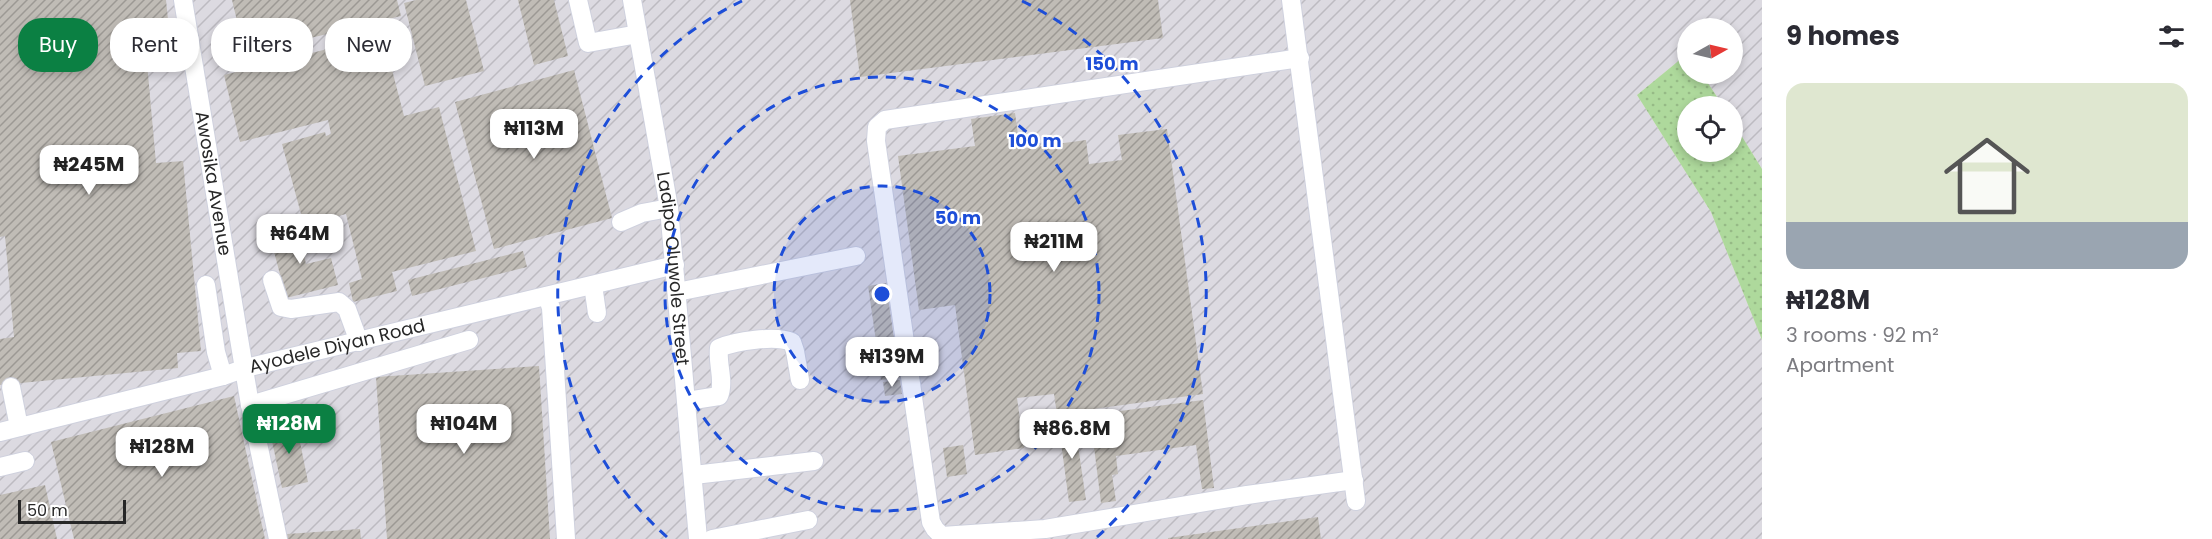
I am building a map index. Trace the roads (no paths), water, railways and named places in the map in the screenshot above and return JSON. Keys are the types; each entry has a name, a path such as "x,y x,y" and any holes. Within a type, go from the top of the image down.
{"street":[{"name":"Awosika Avenue","path":"183,0 246,368 250,405 278,539"},
{"path":"578,0 588,43 638,34"},
{"name":"Ladipo Oluwole Street","path":"632,0 669,208 698,539"},
{"path":"1291,0 1356,501"},
{"path":"1300,58 885,120 877,127 876,141 931,522 942,536 1046,530 1247,495 1354,480"},
{"path":"621,222 642,213 669,208"},
{"path":"677,292 856,256"},
{"name":"Ayodele Diyan Road","path":"0,432 223,376 246,368 675,265"},
{"path":"272,280 281,307 291,309 339,302 350,315 355,343 354,373"},
{"path":"206,285 216,352 223,376"},
{"path":"593,285 597,313"},
{"path":"547,296 551,308 566,539"},
{"path":"687,401 719,396 723,387 718,359 719,348 731,343 784,339 792,342 800,380"},
{"path":"250,405 469,340"},
{"path":"11,387 19,427"},
{"path":"0,467 26,461"},
{"path":"694,475 814,461"},
{"path":"712,539 808,520"}]}
